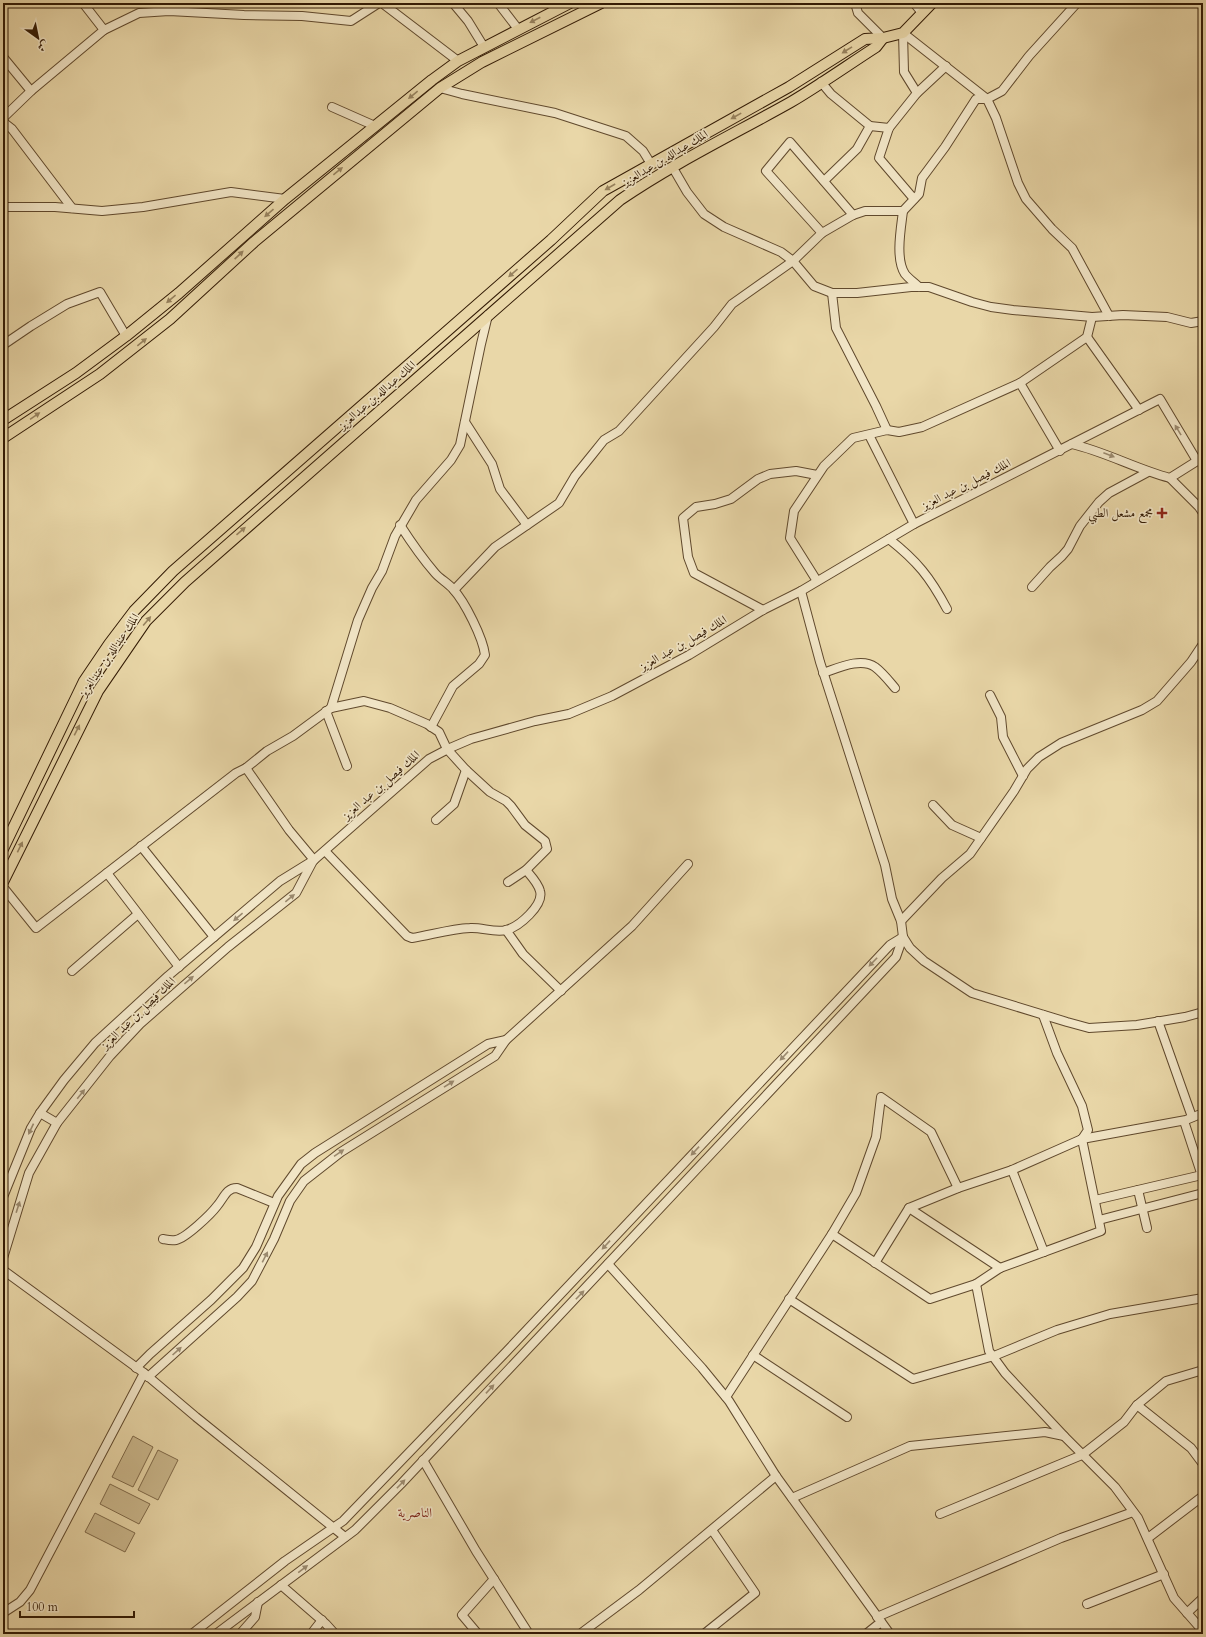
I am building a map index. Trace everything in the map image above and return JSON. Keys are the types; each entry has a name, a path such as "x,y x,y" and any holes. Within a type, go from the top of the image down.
{"main road":[{"path":"3,420 82,368 126,336 179,293 285,199 432,80 458,61 570,3"},
{"path":"3,438 100,374 165,324 254,242 440,88 482,62 601,3"},
{"path":"903,33 932,3"},
{"name":"الملك عبدالله بن عبدالعزيز","path":"3,849 84,681 109,644 134,612 174,571 551,240 603,191 789,87 865,39 883,38 903,33"},
{"name":"الملك عبدالله بن عبدالعزيز","path":"3,882 98,691 146,621 185,582 235,536 620,200 650,179 673,168 792,101 876,47 883,38"},
{"path":"432,80 440,88"}],"street":[{"path":"84,3 104,30"},
{"path":"3,118 31,91 104,30 139,13 169,11 302,16 351,21 380,3 458,61"},
{"path":"452,3 468,21 484,47"},
{"path":"498,3 518,29"},
{"path":"856,3 858,13 883,38"},
{"path":"914,3 922,13"},
{"path":"919,287 905,274 900,259 900,236 903,212 919,194 922,178 946,147 976,99 987,99 1002,91 1029,56 1076,3"},
{"path":"903,33 987,99 996,118 1018,183 1026,199 1052,229 1072,248 1109,316"},
{"path":"903,33 904,72 917,93"},
{"path":"3,57 31,91"},
{"path":"914,199 880,158 889,128 917,93 946,66"},
{"path":"821,82 831,94 870,126 889,128"},
{"path":"440,88 555,113 626,136 643,151 651,164"},
{"path":"332,107 375,126"},
{"path":"3,122 12,130 72,208"},
{"path":"824,181 857,149 870,126"},
{"path":"822,233 766,171 790,142 853,215"},
{"path":"673,168 687,192 704,214 724,227 781,252 793,261 814,286 832,293 929,287 991,307 1092,317 1123,315 1167,317 1191,323 1203,322"},
{"path":"3,206 72,208 102,211 231,192 285,199"},
{"path":"454,590 495,547 559,503 575,476 604,440 619,431 714,327 732,304 793,261 822,233 853,215 865,211 903,212"},
{"path":"3,345 66,304 100,292 126,336"},
{"path":"832,293 836,328 887,430"},
{"path":"348,766 328,709 358,620 372,588 382,571 400,525 416,500 452,460 460,445 480,344 488,315"},
{"path":"817,581 790,538 794,511 817,475 853,438 887,430 900,432 922,427 1020,383 1087,337 1092,317"},
{"path":"1087,337 1139,410"},
{"path":"1020,383 1060,450"},
{"name":"الملك فيصل بن عبد العزيز","path":"3,1197 31,1128 64,1080 95,1043 214,937 280,881 314,860 429,759 447,749 471,740 535,721 568,714 612,696 689,655 763,610 801,591 914,524 1160,400 1201,460 1170,478"},
{"path":"465,422 492,464 500,489 527,525"},
{"path":"869,435 914,524"},
{"path":"1072,444 1093,449 1148,472 1170,478 1199,507 1203,513"},
{"path":"763,610 694,573 688,557 683,518 696,507 715,504 730,499 758,479 770,474 796,471 817,475"},
{"path":"1032,587 1068,549 1080,526 1099,502 1109,493 1148,472"},
{"path":"400,525 436,574 454,590 484,646 485,655 479,664 453,686 431,727"},
{"path":"889,539 912,558 933,583 947,609"},
{"path":"801,591 823,673 885,865 892,899 901,921 903,937 910,948 924,962 972,993 1089,1028 1137,1025 1203,1012"},
{"path":"901,921 942,878 970,854 1014,792 1027,769 1039,757 1061,743 1142,710 1157,701 1203,644"},
{"path":"823,673 843,666 866,664 874,666 895,688"},
{"path":"990,695 1001,717 1003,737 1023,776"},
{"path":"3,887 36,928 236,772 246,768 267,751 292,736 328,709 364,701 390,708 439,732 447,749 466,770 490,792 506,800 524,825 545,841 547,849 526,870 508,882"},
{"path":"246,768 289,830 314,860"},
{"path":"436,820 454,804 466,770"},
{"path":"934,805 952,825 981,838"},
{"path":"141,846 214,937"},
{"path":"325,850 407,936 421,937 472,927 506,930 516,926 525,919 540,898 538,885 526,870"},
{"name":"الملك فيصل بن عبد العزيز","path":"3,1258 30,1173 57,1123 110,1056 140,1024 228,947 296,893 314,860"},
{"path":"3,1612 20,1602 30,1590 146,1375 237,1297 252,1280 274,1239 290,1202 304,1181 341,1152 495,1056 506,1040 632,926 688,864"},
{"path":"107,873 179,967"},
{"path":"72,971 138,914"},
{"path":"506,930 523,954 561,991"},
{"path":"216,1634 355,1530 423,1460 896,957 903,937"},
{"path":"192,1634 285,1561 342,1521 506,1352 890,944 903,937"},
{"path":"832,1234 930,1299 976,1284 1000,1268 1102,1231 1082,1139 1088,1130 1082,1106 1057,1053 1043,1015"},
{"path":"1158,1021 1192,1118"},
{"path":"136,1368 211,1300 243,1268 256,1247 274,1203 301,1164 315,1153 488,1044 506,1040"},
{"path":"726,1397 832,1234 856,1193 876,1137 880,1097 931,1132 958,1188"},
{"path":"40,1113 57,1123"},
{"path":"875,1263 909,1208 958,1188 1012,1170 1082,1139 1184,1120 1203,1113"},
{"path":"1095,1200 1202,1177 1184,1120"},
{"path":"1012,1170 1044,1252"},
{"path":"163,1240 175,1240 190,1232 217,1207 227,1191 232,1188 238,1188 274,1203"},
{"path":"1138,1190 1147,1228"},
{"path":"1099,1220 1203,1194"},
{"path":"909,1208 1000,1268"},
{"path":"608,1264 702,1368 726,1397 776,1476 890,1634"},
{"path":"3,1270 146,1375 345,1537"},
{"path":"976,1284 990,1351 1005,1373 1114,1487 1133,1512 1148,1538 1174,1598 1187,1613 1200,1632"},
{"path":"789,1300 913,1380 994,1356 1057,1330 1110,1314 1203,1298"},
{"path":"753,1355 847,1416"},
{"path":"940,1514 1082,1455 1124,1422 1137,1405 1166,1381 1203,1370"},
{"path":"1137,1405 1191,1448 1203,1464"},
{"path":"792,1498 910,1446 1045,1432 1064,1436"},
{"path":"423,1460 494,1579 529,1634"},
{"path":"580,1634 639,1590 776,1476"},
{"path":"1148,1538 1203,1496"},
{"path":"866,1634 879,1619 1061,1538 1133,1512"},
{"path":"704,1634 755,1593 712,1530"},
{"path":"1087,1604 1164,1574"},
{"path":"478,1634 462,1615 494,1579"},
{"path":"281,1585 322,1620 335,1634"},
{"path":"1187,1613 1203,1598"},
{"path":"240,1634 255,1617 258,1602"},
{"path":"312,1634 322,1620"}],"shaded area":[{"path":"133,1436 153,1447 133,1487 112,1477"},
{"path":"158,1450 178,1460 158,1500 138,1490"},
{"path":"110,1484 150,1504 139,1524 100,1504"},
{"path":"95,1513 135,1533 125,1552 85,1532"}],"place":[{"name":"مجمع مشعل الطبي","path":"1162,513"}],"district":[{"name":"الناصرية","path":"415,1512"}]}
